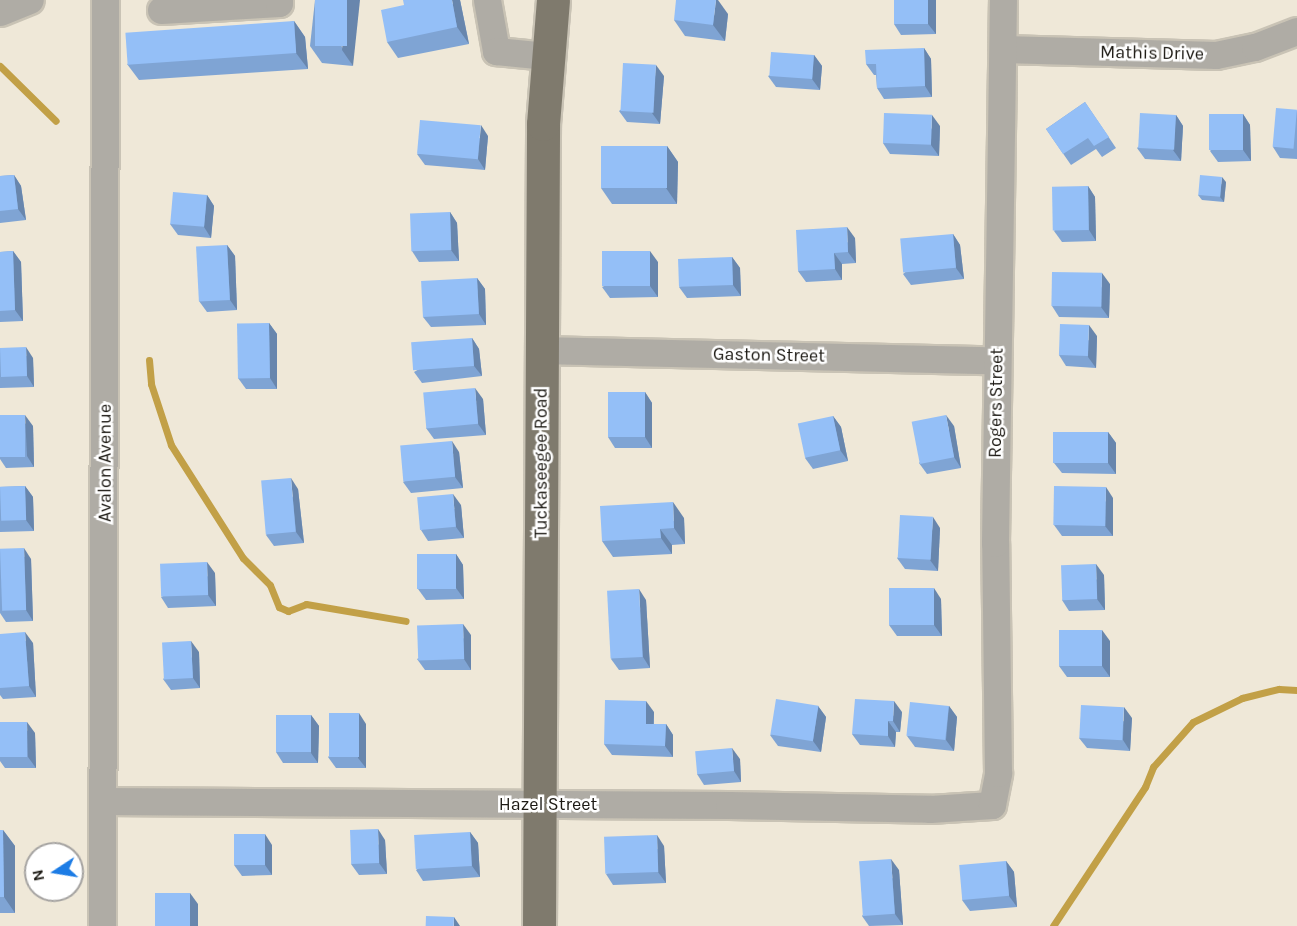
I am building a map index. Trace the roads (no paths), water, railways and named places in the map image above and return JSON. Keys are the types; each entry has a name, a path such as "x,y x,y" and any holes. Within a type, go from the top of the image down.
{"main road":[{"name":"Tuckaseegee Road","path":"539,926 543,124 553,0"}],"street":[{"path":"0,12 30,0"},
{"name":"Avalon Avenue","path":"102,926 105,0"},
{"path":"161,10 279,3 279,0"},
{"path":"487,0 496,51 547,56"},
{"name":"Rogers Street","path":"992,806 998,773 997,360 1003,0"},
{"name":"Mathis Drive","path":"1002,49 1216,55 1255,47 1297,31"},
{"name":"Gaston Street","path":"542,351 997,360"},
{"name":"Hazel Street","path":"103,801 540,803 930,809 992,806"}],"waterway":[{"path":"0,66 56,121"},
{"path":"149,360 151,384 171,445 243,558 270,585 279,607 288,611 306,604 406,621"},
{"path":"1053,926 1145,787 1153,767 1193,722 1242,698 1279,689 1297,690"}]}
